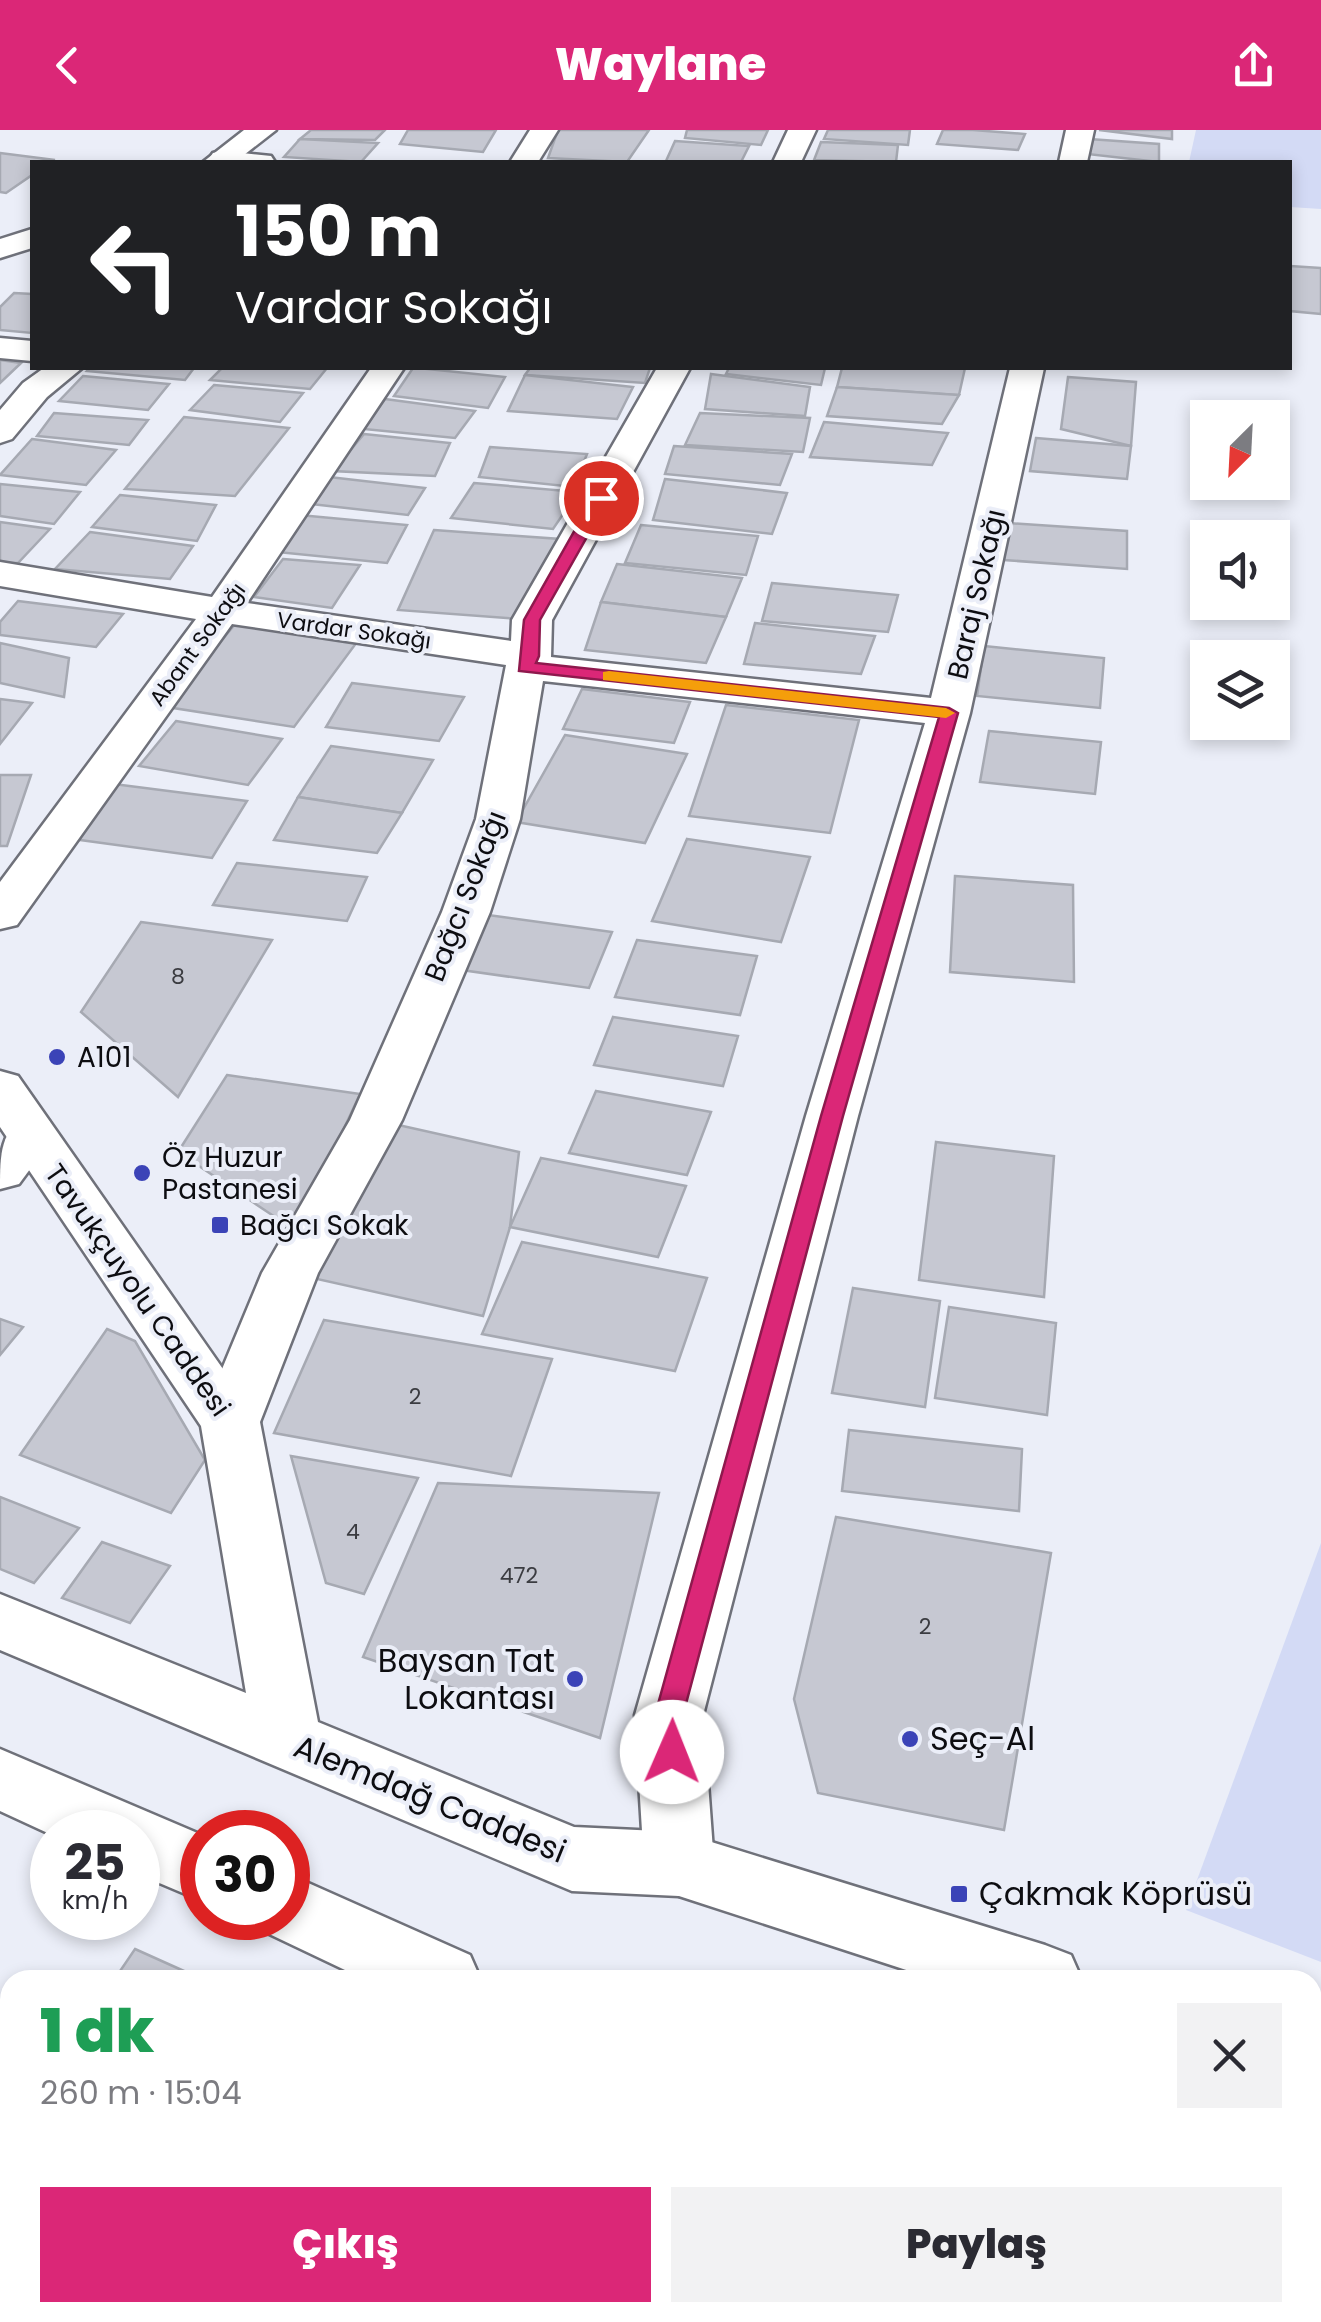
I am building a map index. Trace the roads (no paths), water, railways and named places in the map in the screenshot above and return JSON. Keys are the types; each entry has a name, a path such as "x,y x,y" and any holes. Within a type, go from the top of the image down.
{"street":[{"path":"224,160 262,130"},
{"path":"525,160 544,130"},
{"path":"788,160 802,130"},
{"path":"1073,160 1080,130"},
{"path":"0,249 30,239"},
{"path":"0,348 30,351"},
{"path":"0,432 35,390 61,370"},
{"name":"Abant Sokağı","path":"0,915 222,611 385,370"},
{"name":"Bağcı Sokağı","path":"230,1422 290,1273 376,1120 466,912 498,819 532,620 673,370"},
{"name":"Baraj Sokağı","path":"679,1864 669,1715 832,1116 949,713 1027,370"},
{"name":"Vardar Sokağı","path":"0,574 528,661 949,713"},
{"name":"Tavukçuyolu Caddesi","path":"10,1131 230,1422 288,1741"},
{"name":"Alemdağ Caddesi","path":"0,1621 572,1859 679,1864 1014,1970"},
{"path":"0,1779 71,1810"},
{"path":"310,1918 416,1970"}],"place":[{"name":"A101","path":"57,1057"},
{"name":"Öz Huzur Pastanesi","path":"142,1173"},
{"name":"Bağcı Sokak","path":"220,1225"},
{"name":"Baysan Tat Lokantası","path":"575,1679"},
{"name":"Seç-Al","path":"910,1739"},
{"name":"Çakmak Köprüsü","path":"959,1894"}]}
